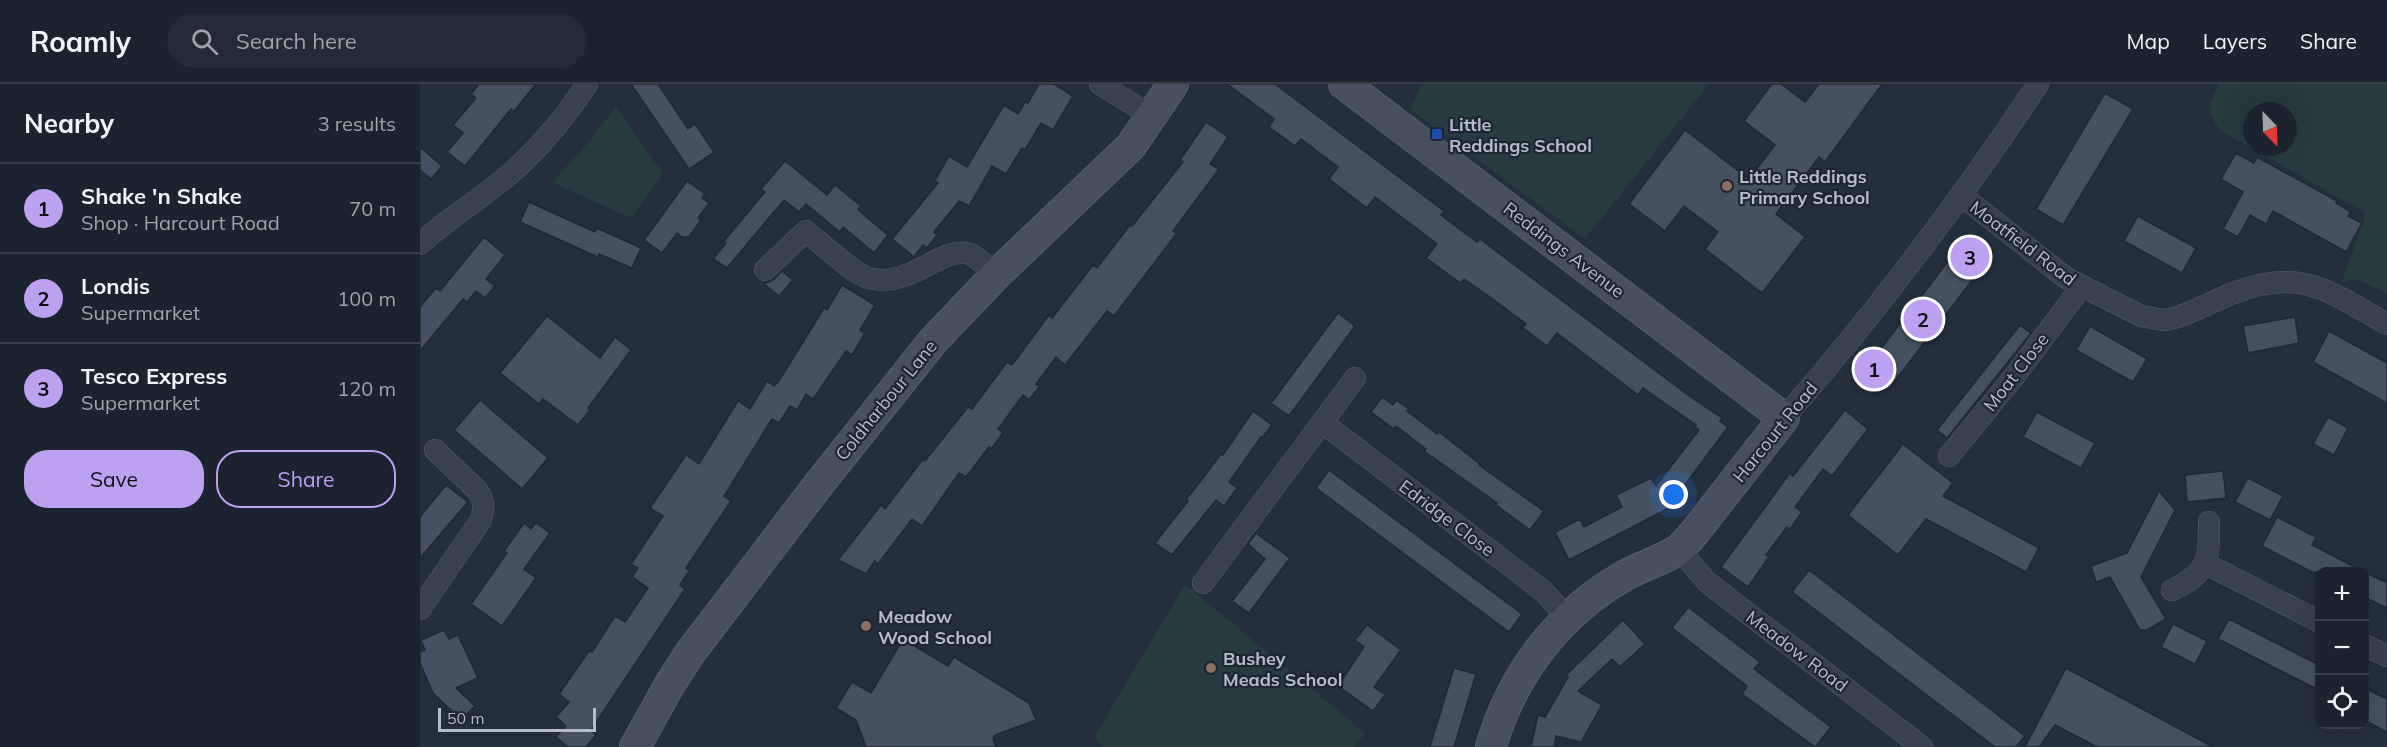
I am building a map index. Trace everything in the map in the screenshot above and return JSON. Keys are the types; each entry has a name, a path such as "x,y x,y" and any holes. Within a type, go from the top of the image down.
{"street":[{"path":"420,244 521,164 556,127 587,84"},
{"path":"1100,84 1153,117"},
{"name":"Coldharbour Lane","path":"635,747 690,653 933,341 996,275 1131,146 1153,117 1173,84"},
{"name":"Reddings Avenue","path":"1344,84 1784,418"},
{"name":"Harcourt Road","path":"1491,747 1507,703 1526,668 1567,617 1594,595 1623,577 1679,549 1694,533 1784,418 1900,277 1961,195 2037,84"},
{"name":"Moatfield Road","path":"1961,195 2066,278 2141,316 2163,320 2179,317 2225,296 2255,286 2285,281 2307,283 2325,290 2387,324"},
{"path":"765,270 806,231 868,278 891,280 957,253 976,258 996,275"},
{"name":"Moat Close","path":"1949,456 2017,373 2082,286"},
{"path":"1203,583 1355,378"},
{"name":"Edridge Close","path":"1323,423 1543,591 1567,617"},
{"path":"420,609 481,520 484,507 477,490 435,450"},
{"path":"2172,590 2185,584 2206,564 2209,522"},
{"name":"Meadow Road","path":"1679,549 1707,582 1922,747"},
{"path":"2206,564 2317,621"},
{"path":"2369,647 2387,656"}],"green space":[{"path":"1422,84 1709,84 1585,239 1410,109"},
{"path":"2219,84 2387,84 2387,296 2386,293 2357,279 2342,282 2366,213 2266,156 2297,156 2297,102 2243,102 2243,143 2220,130 2210,112 2211,103"},
{"path":"616,107 661,171 661,177 633,215 628,217 552,182 582,150"},
{"name":"Bushey Meads School","path":"1185,584 1365,733 1355,747 1102,747 1095,736"}],"building":[{"path":"479,84 536,84 514,111 511,109 465,166 447,152 463,133 453,125 476,98 471,94"},
{"path":"631,84 658,84 688,129 695,124 714,152 689,169"},
{"path":"1039,84 1054,84 1073,96 1053,130 1041,123 1025,150 1022,148 1006,174 992,166 969,206 959,201 934,232 937,235 927,248 923,245 914,257 892,239 938,183 935,180 949,156 967,167 1004,105 1018,114 1025,102 1028,103"},
{"path":"1227,84 1275,84 1444,211 1441,215 1477,242 1480,239 1722,418 1720,421 1728,427 1667,509 1569,560 1555,532 1580,519 1584,527 1622,507 1616,495 1651,478 1656,486 1699,430 1695,427 1696,425 1643,388 1638,395 1557,333 1547,346 1523,328 1526,324 1490,297 1464,279 1460,283 1426,258 1437,244 1375,197 1367,208 1329,179 1338,167 1301,139 1295,146 1269,127 1274,119"},
{"path":"1772,84 1781,84 1805,102 1819,84 1882,84 1825,162 1819,157 1776,214 1805,237 1762,293 1705,249 1718,232 1684,206 1665,231 1629,204 1685,130 1749,179 1775,145 1744,121"},
{"path":"2105,93 2133,109 2063,225 2036,209"},
{"path":"1206,122 1228,137 1210,164 1219,169 1173,231 1177,233 1114,316 1107,311 1065,365 1056,357 1036,384 1040,386 1029,400 1023,395 998,429 1003,433 991,449 989,447 966,477 959,473 922,526 912,519 878,564 875,561 866,574 838,560 881,505 885,509 923,459 925,461 968,407 972,409 1007,362 1012,365 1049,315 1052,318 1093,265 1097,268 1183,162 1180,160"},
{"path":"420,147 442,166 431,179 420,170"},
{"path":"2236,153 2254,163 2257,157 2337,201 2336,203 2351,212 2348,216 2362,223 2346,252 2273,211 2266,224 2250,215 2238,237 2223,229 2243,192 2221,179"},
{"path":"785,161 827,195 835,185 861,206 858,210 888,235 874,253 843,227 840,232 806,204 799,212 784,200 727,268 713,259 726,243 724,241 765,192 761,189"},
{"path":"687,181 705,194 702,198 709,203 698,218 701,220 689,237 682,237 677,233 662,253 644,240"},
{"path":"529,202 595,232 597,228 641,248 632,268 599,254 598,257 520,222"},
{"path":"2138,216 2196,248 2182,273 2124,241"},
{"path":"1969,234 1993,253 1888,390 1863,372"},
{"path":"484,237 505,255 486,279 495,286 485,298 476,291 467,302 463,299 420,351 420,307 436,288 440,291"},
{"path":"782,271 793,280 779,296 764,284 773,280"},
{"path":"842,285 875,305 860,330 865,333 852,355 846,351 813,399 806,394 797,410 790,406 779,423 772,419 724,496 731,501 686,568 689,571 680,585 685,589 591,730 596,735 586,747 568,747 556,737 566,726 556,717 569,702 559,694 589,651 592,652 615,616 625,622 648,588 632,577 638,568 631,564 663,516 650,508 686,455 699,464 738,401 750,409 767,381 774,386 779,381 824,308 827,310"},
{"path":"1338,313 1355,326 1289,416 1271,403"},
{"path":"547,316 600,358 615,337 631,350 578,425 543,399 539,404 500,373"},
{"path":"2295,317 2299,343 2248,353 2243,326"},
{"path":"2020,325 2031,333 1947,438 1937,430"},
{"path":"2090,326 2147,359 2133,382 2076,350"},
{"path":"2329,331 2387,363 2387,403 2313,362"},
{"path":"1382,397 1393,405 1396,400 1409,409 1407,411 1437,434 1439,432 1479,465 1544,511 1530,530 1496,505 1497,503 1424,451 1426,449 1396,426 1394,429 1371,412"},
{"path":"480,400 548,458 522,489 454,430"},
{"path":"1845,410 1868,429 1832,476 1823,469 1795,507 1802,512 1790,529 1787,527 1766,555 1769,557 1748,587 1721,567 1790,473 1793,476"},
{"path":"1253,411 1272,425 1229,482 1237,488 1224,506 1216,500 1172,555 1155,543 1221,454 1223,455"},
{"path":"2037,412 2095,443 2081,468 2023,437"},
{"path":"2328,417 2348,428 2334,455 2313,444"},
{"path":"1903,444 1953,483 1943,496 2039,548 2026,572 1926,519 1898,555 1848,515"},
{"path":"1329,470 1522,614 1509,632 1316,488"},
{"path":"2223,471 2226,498 2187,502 2185,475"},
{"path":"2248,478 2283,496 2270,520 2235,502"},
{"path":"446,485 468,502 420,558 420,517"},
{"path":"2159,491 2175,510 2141,577 2166,619 2147,630 2140,630 2110,577 2096,582 2091,566 2127,553"},
{"path":"2277,517 2316,537 2312,545 2354,567 2315,567 2315,572 2312,572 2262,546"},
{"path":"524,523 531,529 536,523 550,533 524,569 536,578 502,626 471,604 507,553 504,551"},
{"path":"1256,533 1290,558 1249,613 1232,601 1265,559 1248,544"},
{"path":"1809,570 2025,736 2016,747 1995,747 1792,592"},
{"path":"2369,574 2387,583 2387,608 2369,599"},
{"path":"1688,607 1760,662 1754,669 1831,727 1815,747 1742,694 1747,686 1672,628"},
{"path":"2229,619 2315,663 2315,688 2218,639"},
{"path":"1623,620 1645,644 1620,667 1612,659 1578,691 1602,705 1581,742 1556,736 1554,747 1531,747 1538,715 1545,717 1568,677 1566,675"},
{"path":"2173,624 2207,641 2195,664 2161,647"},
{"path":"1367,625 1401,650 1374,687 1385,695 1373,711 1338,686 1364,647 1355,640"},
{"path":"444,630 449,639 458,635 478,678 456,688 475,706 461,720 433,693 420,663 420,652 425,650 421,640"},
{"path":"903,639 948,666 954,657 1029,703 1036,720 995,735 993,738 996,747 866,747 856,720 836,708 852,682 871,693"},
{"path":"1454,668 1476,674 1454,747 1430,747"},
{"path":"2066,668 2213,747 2097,747 2055,725 2039,747 2025,747"},
{"path":"2369,690 2387,699 2387,732 2369,723"}],"place":[{"name":"Little Reddings School","path":"1437,134"},
{"name":"Little Reddings Primary School","path":"1727,186"},
{"name":"Tesco Express","path":"1970,257"},
{"name":"Londis","path":"1923,319"},
{"name":"Shake 'n Shake","path":"1874,369"},
{"name":"Meadow Wood School","path":"866,626"},
{"name":"Bushey Meads School","path":"1211,668"}]}
